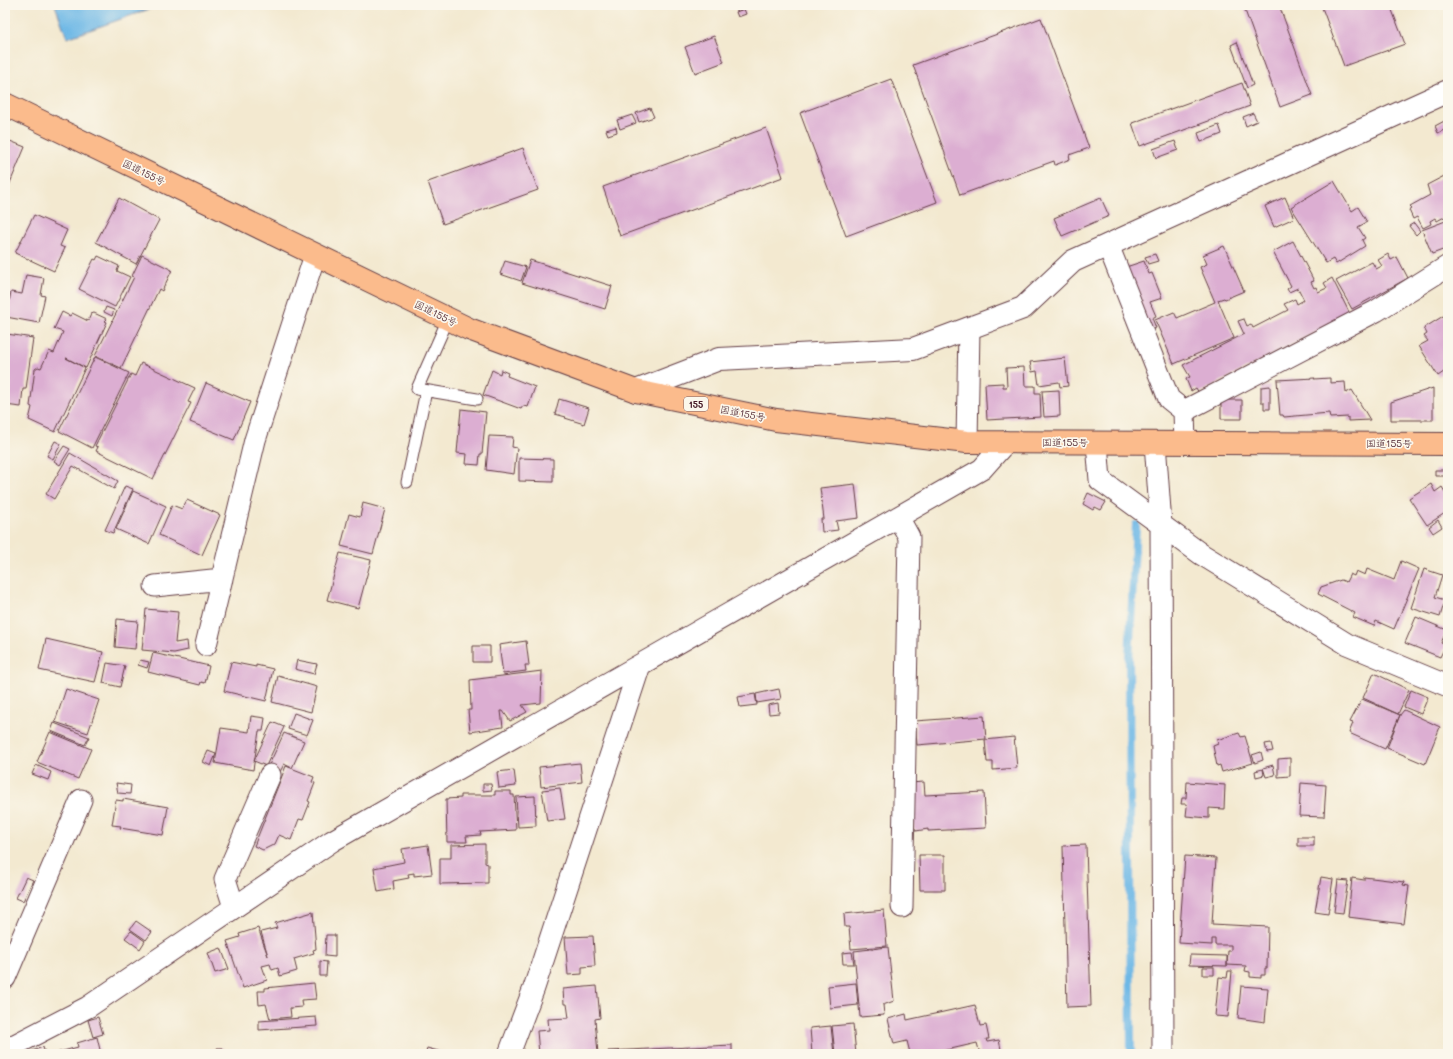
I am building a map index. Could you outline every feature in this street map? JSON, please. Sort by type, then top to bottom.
[{"type":"highway","name":"国道155号","points":[[5,104],[469,329],[636,392],[776,420],[967,442],[1155,444],[1448,444]]},
{"type":"street","points":[[636,392],[719,359],[913,349],[1023,308],[1072,261],[1448,91]]},
{"type":"street","points":[[1108,245],[1169,399],[1184,411],[1185,443]]},
{"type":"street","points":[[206,645],[256,440],[315,255]]},
{"type":"street","points":[[1184,411],[1376,311],[1448,266]]},
{"type":"street","points":[[967,442],[969,328]]},
{"type":"street","points":[[5,1050],[88,1007],[234,906],[332,841],[982,469],[1006,442]]},
{"type":"street","points":[[1097,443],[1100,480],[1201,554],[1347,644],[1448,686]]},
{"type":"street","points":[[1155,444],[1161,524],[1163,1054]]},
{"type":"street","points":[[898,517],[909,537],[902,908]]},
{"type":"street","points":[[155,586],[222,579]]},
{"type":"street","points":[[509,1054],[534,988],[640,665]]},
{"type":"street","points":[[234,906],[225,879],[270,775]]},
{"type":"street","points":[[5,978],[82,800]]},
{"type":"lane","points":[[448,319],[417,389],[477,399]]},
{"type":"lane","points":[[407,482],[426,391]]},
{"type":"water","points":[[55,5],[161,5],[67,38]]},
{"type":"building","points":[[1243,5],[1279,5],[1312,95],[1280,107]]},
{"type":"building","points":[[1321,5],[1390,5],[1405,44],[1344,66]]},
{"type":"building","points":[[744,9],[746,14],[738,17],[736,12]]},
{"type":"building","points":[[1041,18],[1089,148],[1069,155],[1070,159],[1055,165],[1054,161],[960,195],[913,65]]},
{"type":"building","points":[[714,36],[724,62],[695,73],[685,47]]},
{"type":"building","points":[[1237,42],[1253,85],[1247,88],[1231,45]]},
{"type":"building","points":[[891,79],[937,202],[846,236],[800,113]]},
{"type":"building","points":[[1242,83],[1250,106],[1140,146],[1132,123]]},
{"type":"building","points":[[650,108],[654,117],[639,122],[636,113]]},
{"type":"building","points":[[1253,113],[1257,121],[1246,126],[1243,117]]},
{"type":"building","points":[[632,115],[636,123],[620,129],[617,120]]},
{"type":"building","points":[[1448,119],[1448,128],[1438,133],[1435,126]]},
{"type":"building","points":[[1219,125],[1222,134],[1201,142],[1198,133]]},
{"type":"building","points":[[616,127],[617,132],[608,135],[606,130]]},
{"type":"building","points":[[766,128],[783,177],[620,236],[603,187]]},
{"type":"building","points":[[5,139],[25,147],[5,195]]},
{"type":"building","points":[[1175,141],[1178,150],[1156,158],[1153,149]]},
{"type":"building","points":[[523,148],[538,190],[443,224],[428,182]]},
{"type":"building","points":[[1448,174],[1448,215],[1437,221],[1435,218],[1430,221],[1431,224],[1423,228],[1417,217],[1413,219],[1409,210],[1412,208],[1410,206],[1430,195],[1427,185]]},
{"type":"building","points":[[1334,181],[1352,211],[1358,207],[1367,222],[1358,227],[1365,238],[1362,240],[1365,246],[1336,264],[1333,259],[1326,263],[1291,207]]},
{"type":"building","points":[[1285,197],[1294,218],[1274,227],[1265,206]]},
{"type":"building","points":[[119,198],[159,220],[136,264],[96,242]]},
{"type":"building","points":[[1101,198],[1109,216],[1062,236],[1054,218]]},
{"type":"building","points":[[34,215],[67,230],[60,246],[65,248],[54,271],[15,253]]},
{"type":"building","points":[[1448,220],[1448,248],[1432,254],[1422,230]]},
{"type":"building","points":[[1414,223],[1420,231],[1416,235],[1409,226]]},
{"type":"building","points":[[1293,241],[1314,281],[1311,282],[1314,288],[1316,287],[1318,292],[1327,288],[1324,283],[1332,278],[1350,314],[1199,393],[1196,388],[1191,391],[1186,379],[1190,377],[1183,365],[1244,334],[1238,321],[1244,319],[1247,326],[1251,324],[1253,328],[1288,310],[1284,304],[1295,299],[1297,304],[1304,300],[1298,288],[1289,292],[1287,289],[1291,286],[1273,252]]},
{"type":"building","points":[[1224,246],[1244,291],[1225,299],[1218,300],[1234,338],[1174,364],[1155,320],[1174,312],[1177,318],[1215,302],[1200,267],[1207,264],[1203,255]]},
{"type":"building","points":[[1155,254],[1158,261],[1148,264],[1145,257]]},
{"type":"building","points":[[1388,254],[1391,260],[1397,257],[1408,278],[1352,309],[1336,281],[1372,262],[1376,269],[1382,266],[1378,260]]},
{"type":"building","points":[[142,255],[172,270],[162,291],[159,289],[121,368],[95,356],[134,277],[132,276]]},
{"type":"building","points":[[98,256],[119,266],[117,271],[130,277],[115,307],[79,289],[94,259],[96,260]]},
{"type":"building","points":[[530,260],[612,286],[605,309],[522,283]]},
{"type":"building","points":[[505,261],[526,267],[521,281],[500,274]]},
{"type":"building","points":[[1144,261],[1149,274],[1152,273],[1162,298],[1150,302],[1156,316],[1152,318],[1156,328],[1146,332],[1123,268]]},
{"type":"building","points":[[26,275],[44,278],[41,295],[45,296],[39,323],[6,317],[11,292],[22,294]]},
{"type":"building","points":[[106,307],[114,310],[112,316],[104,312]]},
{"type":"building","points":[[62,312],[70,316],[72,313],[88,321],[91,314],[94,313],[107,319],[105,321],[107,322],[86,368],[66,358],[85,368],[55,432],[29,420],[32,407],[30,406],[35,369],[38,367],[41,368],[49,351],[54,353],[63,332],[54,329]]},
{"type":"building","points":[[1448,313],[1448,369],[1438,376],[1419,346],[1428,341],[1424,336],[1427,334],[1424,328]]},
{"type":"building","points":[[7,334],[33,338],[26,389],[23,389],[21,407],[5,405],[5,345]]},
{"type":"building","points":[[95,357],[129,373],[92,448],[59,431]]},
{"type":"building","points":[[1065,358],[1068,386],[1060,387],[1059,382],[1039,385],[1037,371],[1032,372],[1030,362]]},
{"type":"building","points":[[141,363],[195,388],[188,402],[191,403],[153,479],[96,451],[98,447],[95,446],[131,374],[135,376]]},
{"type":"building","points":[[1024,367],[1025,386],[1035,386],[1035,393],[1040,393],[1041,417],[987,420],[985,384],[1003,383],[1003,387],[1007,387],[1006,368]]},
{"type":"building","points":[[492,370],[500,374],[501,370],[508,373],[507,376],[535,387],[528,407],[523,406],[521,409],[483,395]]},
{"type":"building","points":[[1315,378],[1314,379],[1330,378],[1330,383],[1345,382],[1346,393],[1352,390],[1370,420],[1348,421],[1348,417],[1330,418],[1329,413],[1284,417],[1283,415],[1280,415],[1277,380]]},
{"type":"building","points":[[206,383],[250,402],[234,440],[190,422]]},
{"type":"building","points":[[1270,386],[1270,409],[1264,409],[1264,402],[1261,402],[1261,387]]},
{"type":"building","points":[[1433,388],[1433,420],[1391,420],[1391,402]]},
{"type":"building","points":[[1059,390],[1060,416],[1044,417],[1042,391]]},
{"type":"building","points":[[559,399],[589,408],[584,424],[555,414]]},
{"type":"building","points":[[1221,400],[1242,400],[1242,419],[1221,419]]},
{"type":"building","points":[[461,409],[486,412],[482,454],[480,454],[479,465],[466,464],[467,454],[457,453]]},
{"type":"building","points":[[489,436],[513,437],[512,447],[517,448],[514,474],[486,470]]},
{"type":"building","points":[[55,441],[61,444],[53,459],[47,456]]},
{"type":"building","points":[[64,446],[70,449],[60,465],[54,461]]},
{"type":"building","points":[[70,453],[118,481],[114,489],[73,466],[54,499],[46,494]]},
{"type":"building","points":[[519,458],[553,459],[553,482],[519,481]]},
{"type":"building","points":[[1435,470],[1447,470],[1447,476],[1435,476]]},
{"type":"building","points":[[855,484],[859,518],[836,521],[838,530],[822,532],[821,519],[824,519],[820,488]]},
{"type":"building","points":[[1431,484],[1435,492],[1442,487],[1445,492],[1448,490],[1448,511],[1427,525],[1409,498]]},
{"type":"building","points":[[125,486],[133,489],[113,533],[105,530]]},
{"type":"building","points":[[133,491],[166,506],[149,544],[116,529]]},
{"type":"building","points":[[1088,493],[1106,502],[1101,510],[1095,507],[1093,510],[1083,504]]},
{"type":"building","points":[[187,500],[220,515],[202,555],[159,535],[172,505],[182,509]]},
{"type":"building","points":[[363,503],[385,509],[373,554],[341,546],[349,514],[360,517]]},
{"type":"building","points":[[1438,520],[1442,527],[1433,533],[1429,527]]},
{"type":"building","points":[[340,553],[371,560],[358,608],[327,600]]},
{"type":"building","points":[[1401,561],[1419,569],[1394,629],[1376,621],[1374,626],[1353,617],[1355,613],[1318,594],[1321,587],[1341,580],[1346,582],[1350,574],[1354,576],[1356,571],[1365,575],[1367,569],[1394,580]]},
{"type":"building","points":[[1424,569],[1442,575],[1435,597],[1445,600],[1440,617],[1411,608]]},
{"type":"building","points":[[146,609],[178,612],[175,643],[187,641],[188,650],[174,653],[142,650]]},
{"type":"building","points":[[1416,617],[1447,630],[1441,643],[1446,645],[1440,657],[1405,643]]},
{"type":"building","points":[[117,619],[138,621],[135,649],[115,647]]},
{"type":"building","points":[[46,639],[103,652],[95,682],[39,670]]},
{"type":"building","points":[[526,641],[529,665],[525,665],[526,671],[503,674],[499,645]]},
{"type":"building","points":[[473,646],[490,646],[490,662],[473,662]]},
{"type":"building","points":[[153,653],[209,666],[205,683],[201,682],[200,685],[148,672]]},
{"type":"building","points":[[140,660],[149,662],[147,668],[138,665]]},
{"type":"building","points":[[297,660],[317,664],[314,674],[295,669]]},
{"type":"building","points":[[231,662],[273,669],[266,701],[224,691]]},
{"type":"building","points":[[107,663],[125,666],[120,687],[103,683]]},
{"type":"building","points":[[542,671],[541,703],[522,705],[527,712],[510,721],[503,711],[501,711],[503,727],[470,732],[468,710],[471,710],[470,680]]},
{"type":"building","points":[[1374,673],[1409,690],[1398,714],[1363,698]]},
{"type":"building","points":[[278,676],[317,687],[311,712],[272,702]]},
{"type":"building","points":[[66,689],[99,700],[88,733],[55,722]]},
{"type":"building","points":[[779,689],[781,699],[757,703],[756,694]]},
{"type":"building","points":[[1411,690],[1428,697],[1421,714],[1404,707]]},
{"type":"building","points":[[755,694],[757,705],[740,707],[738,697]]},
{"type":"building","points":[[1362,699],[1400,715],[1385,749],[1349,733],[1353,723],[1350,722]]},
{"type":"building","points":[[778,703],[779,713],[769,714],[768,705]]},
{"type":"building","points":[[1404,710],[1440,727],[1425,764],[1387,748],[1400,715]]},
{"type":"building","points":[[294,713],[313,720],[307,735],[288,729]]},
{"type":"building","points":[[251,716],[265,718],[263,731],[259,731],[253,770],[215,763],[221,728],[249,732]]},
{"type":"building","points":[[984,716],[986,739],[917,745],[915,721]]},
{"type":"building","points":[[272,722],[284,727],[266,766],[254,761]]},
{"type":"building","points":[[54,723],[89,737],[85,745],[51,731]]},
{"type":"building","points":[[50,732],[91,749],[78,779],[37,762]]},
{"type":"building","points":[[284,733],[304,741],[292,768],[284,764],[280,772],[268,767]]},
{"type":"building","points":[[1239,733],[1241,737],[1245,736],[1253,763],[1222,772],[1220,765],[1217,766],[1213,746],[1218,744],[1217,740]]},
{"type":"building","points":[[1014,737],[1017,768],[993,770],[993,762],[987,762],[985,740]]},
{"type":"building","points":[[1271,743],[1273,751],[1267,752],[1265,744]]},
{"type":"building","points":[[208,751],[216,754],[211,766],[203,762]]},
{"type":"building","points":[[1261,752],[1263,760],[1255,763],[1252,755]]},
{"type":"building","points":[[1290,758],[1290,776],[1278,777],[1278,759]]},
{"type":"building","points":[[580,763],[582,782],[541,787],[539,767]]},
{"type":"building","points":[[36,765],[51,772],[48,780],[32,774]]},
{"type":"building","points":[[1273,765],[1275,775],[1266,777],[1263,768]]},
{"type":"building","points":[[286,766],[314,777],[312,782],[315,783],[308,801],[310,802],[303,820],[299,819],[291,840],[279,835],[275,844],[263,850],[254,846]]},
{"type":"building","points":[[1263,769],[1264,775],[1256,777],[1255,771]]},
{"type":"building","points":[[514,770],[516,786],[499,788],[497,772]]},
{"type":"building","points":[[924,782],[925,795],[984,792],[986,828],[928,831],[928,829],[916,831],[916,829],[914,829],[910,783]]},
{"type":"building","points":[[1187,782],[1225,785],[1224,809],[1209,808],[1209,818],[1186,816],[1186,804],[1181,804],[1182,798],[1186,798]]},
{"type":"building","points":[[116,783],[131,785],[130,794],[118,793]]},
{"type":"building","points":[[1301,783],[1326,785],[1324,817],[1299,816]]},
{"type":"building","points":[[483,784],[491,784],[492,790],[483,791]]},
{"type":"building","points":[[560,788],[565,819],[547,821],[542,790]]},
{"type":"building","points":[[495,791],[511,791],[511,795],[514,795],[516,830],[480,832],[481,835],[466,836],[467,842],[447,842],[446,799],[461,798],[461,795],[495,795]]},
{"type":"building","points":[[535,796],[536,826],[518,827],[516,797]]},
{"type":"building","points":[[123,799],[168,807],[163,835],[120,828],[121,826],[112,825],[116,800],[123,801]]},
{"type":"building","points":[[1298,837],[1314,837],[1314,846],[1298,846]]},
{"type":"building","points":[[485,844],[485,863],[488,864],[488,883],[440,884],[440,858],[451,858],[451,845]]},
{"type":"building","points":[[428,845],[432,874],[414,876],[414,873],[408,874],[409,878],[393,881],[394,889],[378,892],[374,868],[404,862],[402,849]]},
{"type":"building","points":[[1086,845],[1091,1006],[1067,1007],[1063,846]]},
{"type":"building","points":[[919,855],[945,855],[945,890],[920,890]]},
{"type":"building","points":[[1185,856],[1216,858],[1212,924],[1268,927],[1267,968],[1265,968],[1265,975],[1261,975],[1261,978],[1250,977],[1250,972],[1245,971],[1246,966],[1227,965],[1228,951],[1231,951],[1231,945],[1215,945],[1215,939],[1212,939],[1212,945],[1179,943]]},
{"type":"building","points":[[26,877],[33,880],[23,901],[16,898]]},
{"type":"building","points":[[1321,877],[1333,879],[1328,914],[1315,912]]},
{"type":"building","points":[[1364,877],[1404,882],[1403,885],[1409,886],[1404,924],[1348,917],[1352,878],[1364,880]]},
{"type":"building","points":[[1338,880],[1348,881],[1343,913],[1334,912]]},
{"type":"building","points":[[884,910],[887,946],[851,949],[849,927],[845,927],[844,914]]},
{"type":"building","points":[[313,912],[316,949],[313,950],[314,953],[294,959],[297,971],[280,976],[278,968],[272,970],[270,964],[262,966],[267,980],[243,988],[227,941],[240,937],[239,934],[258,928],[268,956],[261,932],[277,928],[275,923]]},
{"type":"building","points":[[136,921],[152,932],[146,940],[130,929]]},
{"type":"building","points":[[131,931],[145,941],[140,949],[125,938]]},
{"type":"building","points":[[326,935],[335,935],[335,957],[325,956]]},
{"type":"building","points":[[593,936],[595,966],[582,967],[582,974],[568,975],[565,937]]},
{"type":"building","points":[[888,947],[894,1001],[883,1005],[884,1015],[860,1017],[854,951]]},
{"type":"building","points":[[221,948],[229,969],[215,973],[208,953]]},
{"type":"building","points":[[852,952],[854,964],[843,964],[842,953]]},
{"type":"building","points":[[1190,955],[1227,956],[1227,966],[1189,965]]},
{"type":"building","points":[[320,961],[327,962],[326,976],[320,976]]},
{"type":"building","points":[[1203,967],[1214,967],[1214,975],[1203,975]]},
{"type":"building","points":[[1228,971],[1232,971],[1228,1017],[1215,1016],[1219,977],[1227,978]]},
{"type":"building","points":[[314,983],[316,999],[301,1000],[302,1007],[290,1008],[291,1017],[270,1019],[266,1004],[259,1005],[258,991],[265,991],[265,988]]},
{"type":"building","points":[[856,983],[858,1005],[830,1008],[828,986]]},
{"type":"building","points":[[597,986],[600,1018],[595,1019],[598,1054],[539,1054],[537,1031],[549,1030],[548,1019],[569,1018],[567,1004],[564,1004],[563,989]]},
{"type":"building","points":[[1241,986],[1268,988],[1265,1022],[1238,1018]]},
{"type":"building","points":[[975,1005],[980,1026],[986,1025],[989,1039],[986,1039],[987,1042],[999,1040],[1002,1054],[980,1054],[977,1043],[929,1054],[910,1053],[907,1041],[894,1044],[888,1019],[906,1014],[907,1020]]},
{"type":"building","points":[[98,1017],[103,1034],[93,1037],[88,1020]]},
{"type":"building","points":[[316,1017],[317,1026],[259,1030],[259,1021]]},
{"type":"building","points":[[853,1024],[856,1054],[835,1054],[832,1026]]},
{"type":"building","points":[[831,1026],[834,1054],[812,1054],[810,1028]]},
{"type":"building","points":[[97,1037],[101,1054],[52,1054],[78,1047],[77,1043]]},
{"type":"building","points":[[732,1045],[732,1054],[608,1054],[608,1051]]},
{"type":"building","points":[[43,1047],[45,1054],[33,1054],[32,1051]]},
{"type":"building","points":[[217,1048],[223,1048],[223,1054],[217,1054]]},
{"type":"building","points":[[427,1048],[442,1052],[442,1054],[425,1054]]},
{"type":"waterway","points":[[1131,1054],[1129,659],[1136,525]]}]
